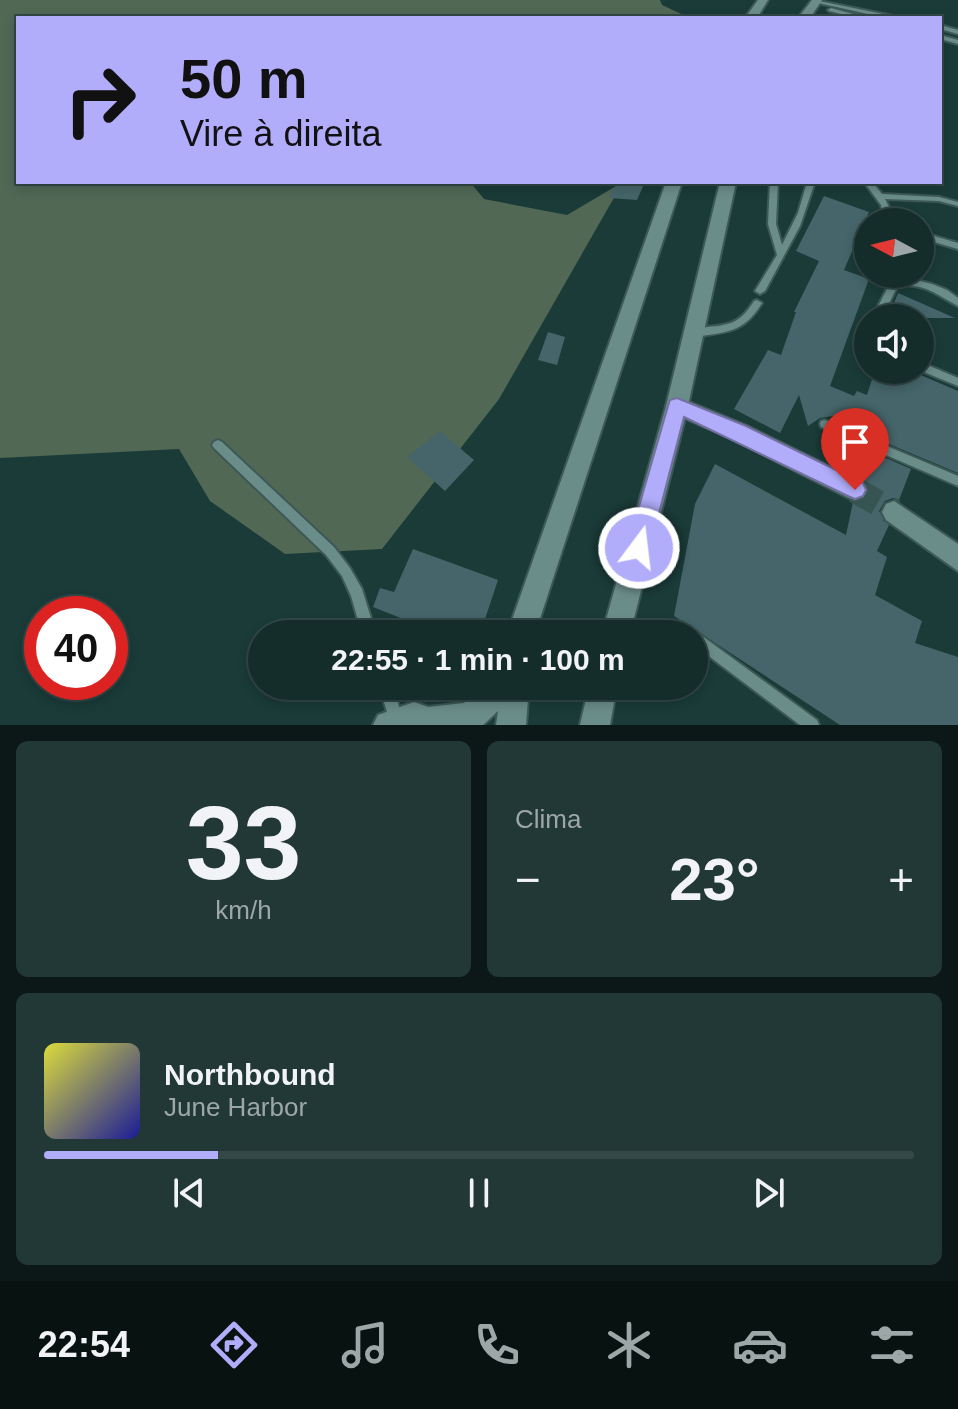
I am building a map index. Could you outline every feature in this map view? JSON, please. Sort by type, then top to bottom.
[{"type":"street","points":[[526,620],[673,184]]},
{"type":"street","points":[[620,620],[677,406],[728,184]]},
{"type":"street","points":[[677,406],[739,432],[855,490]]},
{"type":"street","points":[[894,512],[958,559]]},
{"type":"street","points":[[392,722],[414,717],[435,722],[464,720],[477,714],[487,700]]},
{"type":"street","points":[[511,725],[514,700]]},
{"type":"street","points":[[595,725],[600,700]]},
{"type":"lane","points":[[815,3],[856,16]]},
{"type":"lane","points":[[815,3],[883,16]]},
{"type":"lane","points":[[774,184],[772,224],[781,255]]},
{"type":"lane","points":[[760,291],[804,213],[811,184]]},
{"type":"lane","points":[[870,184],[886,208]]},
{"type":"lane","points":[[879,196],[939,199],[958,204]]},
{"type":"lane","points":[[934,239],[958,246]]},
{"type":"lane","points":[[934,288],[958,303]]},
{"type":"lane","points":[[693,333],[736,326],[749,320],[757,303]]},
{"type":"lane","points":[[934,372],[958,382]]},
{"type":"lane","points":[[825,424],[958,481]]},
{"type":"lane","points":[[218,445],[330,551],[352,583],[364,620]]},
{"type":"lane","points":[[708,647],[812,725]]},
{"type":"lane","points":[[388,700],[392,722]]},
{"type":"green space","points":[[0,0],[660,0],[662,5],[686,16],[16,16],[16,184],[472,184],[484,199],[567,215],[622,184],[499,399],[382,549],[285,554],[210,501],[179,449],[0,458]]},
{"type":"building","points":[[617,184],[644,184],[637,200],[609,198]]},
{"type":"building","points":[[824,196],[858,208],[854,208],[854,247],[844,270],[854,274],[854,288],[866,288],[860,304],[854,304],[854,320],[830,386],[854,396],[857,391],[867,395],[871,384],[934,384],[934,381],[958,391],[958,473],[853,429],[854,426],[833,416],[820,418],[808,426],[799,395],[780,433],[734,409],[768,350],[781,355],[794,312],[819,261],[796,251]]},
{"type":"building","points":[[898,293],[923,304],[894,304]]},
{"type":"building","points":[[934,309],[955,318],[934,318]]},
{"type":"building","points":[[548,332],[565,337],[557,365],[538,360]]},
{"type":"building","points":[[440,431],[474,460],[445,491],[407,457]]},
{"type":"building","points":[[849,442],[911,469],[899,500],[893,498],[885,501],[879,511],[889,525],[877,551],[887,557],[875,595],[922,621],[915,643],[958,657],[958,725],[840,725],[708,638],[708,620],[680,620],[674,616],[695,504],[715,464],[846,535],[853,502],[864,500],[870,491],[866,482],[859,478],[861,469],[843,461]]},
{"type":"building","points":[[413,549],[498,580],[485,620],[406,620],[373,607],[380,588],[394,592]]},
{"type":"tunnel","points":[[855,490],[894,512]]},
{"type":"route","points":[[639,548],[677,406],[739,432],[855,490]]}]
